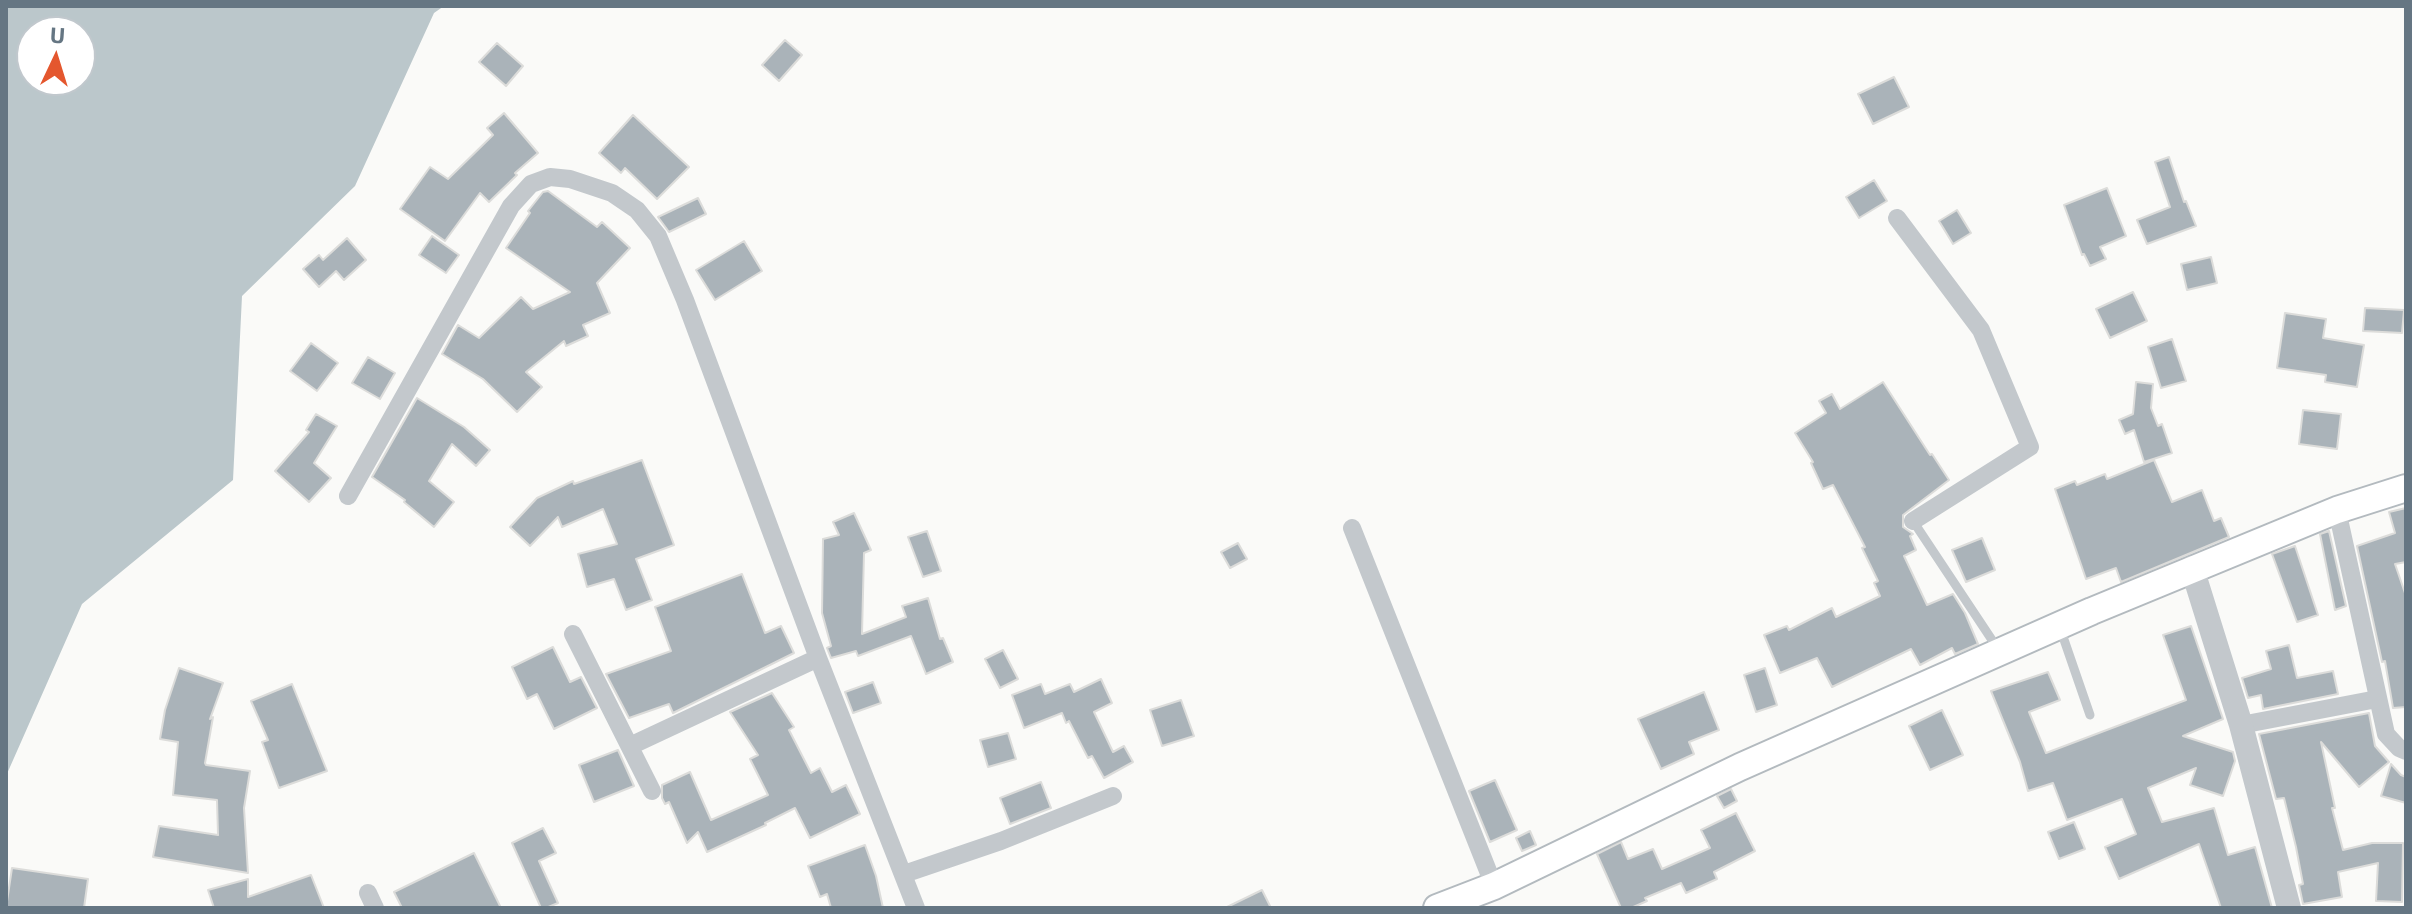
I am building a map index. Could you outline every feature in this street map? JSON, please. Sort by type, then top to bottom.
[{"type":"main road","points":[[1437,908],[1494,886],[1753,761],[2192,568],[2337,510],[2406,488]]},
{"type":"street","points":[[348,496],[511,206],[531,184],[550,177],[583,182],[612,193],[637,210],[658,236],[685,300],[818,658],[916,908]]},
{"type":"street","points":[[1897,218],[1981,330],[2030,447],[1913,521]]},
{"type":"street","points":[[2337,510],[2386,734],[2406,751]]},
{"type":"street","points":[[1352,528],[1494,886]]},
{"type":"street","points":[[2192,568],[2241,725],[2289,908]]},
{"type":"street","points":[[573,634],[652,791]]},
{"type":"street","points":[[630,746],[818,658]]},
{"type":"street","points":[[2241,725],[2377,699]]},
{"type":"street","points":[[904,874],[1001,841],[1113,796]]},
{"type":"lane","points":[[1913,521],[2000,652]]},
{"type":"lane","points":[[2059,626],[2090,715]]},
{"type":"shaded area","points":[[6,6],[444,6],[434,13],[355,186],[242,296],[233,480],[82,604],[6,776]]},
{"type":"building","points":[[785,40],[802,55],[779,81],[762,65]]},
{"type":"building","points":[[497,43],[523,66],[506,86],[479,62]]},
{"type":"building","points":[[1894,77],[1909,107],[1873,124],[1858,94]]},
{"type":"building","points":[[504,113],[538,153],[489,202],[480,193],[445,241],[400,209],[430,167],[448,179],[493,135],[487,128]]},
{"type":"building","points":[[633,115],[689,167],[657,199],[625,168],[621,173],[599,153]]},
{"type":"building","points":[[2169,157],[2184,202],[2196,226],[2147,244],[2137,220],[2170,207],[2155,162]]},
{"type":"building","points":[[1874,180],[1887,201],[1859,218],[1846,197]]},
{"type":"building","points":[[2107,188],[2126,236],[2100,247],[2106,259],[2090,266],[2082,255],[2064,205]]},
{"type":"building","points":[[548,191],[597,227],[602,222],[630,248],[597,283],[610,313],[583,325],[588,336],[566,346],[564,341],[526,372],[542,387],[517,412],[483,379],[442,354],[458,325],[479,338],[521,297],[533,309],[570,292],[506,248],[530,213],[528,211],[543,192]]},
{"type":"building","points":[[698,198],[706,214],[669,232],[658,217]]},
{"type":"building","points":[[1957,210],[1971,233],[1953,244],[1939,221]]},
{"type":"building","points":[[432,236],[459,255],[446,273],[419,255]]},
{"type":"building","points":[[347,238],[366,260],[344,280],[336,271],[319,287],[303,269],[319,255],[323,260]]},
{"type":"building","points":[[744,241],[762,271],[715,300],[696,270]]},
{"type":"building","points":[[2211,257],[2217,283],[2187,290],[2181,264]]},
{"type":"building","points":[[2133,292],[2147,321],[2110,338],[2096,309]]},
{"type":"building","points":[[2365,308],[2404,310],[2402,333],[2363,331]]},
{"type":"building","points":[[2285,313],[2326,319],[2323,338],[2364,345],[2357,387],[2325,382],[2326,375],[2277,368]]},
{"type":"building","points":[[2172,339],[2186,381],[2161,388],[2148,347]]},
{"type":"building","points":[[311,343],[338,363],[317,391],[290,371]]},
{"type":"building","points":[[368,357],[395,373],[380,399],[352,383]]},
{"type":"building","points":[[1883,382],[1949,480],[1903,515],[1903,527],[1913,534],[1910,536],[1916,550],[1904,556],[1927,605],[1953,594],[1978,644],[1955,654],[1952,648],[1920,665],[1911,649],[1832,687],[1817,658],[1780,673],[1764,635],[1787,626],[1789,630],[1832,608],[1836,617],[1880,596],[1874,583],[1878,581],[1862,548],[1865,547],[1833,485],[1823,489],[1813,462],[1795,433],[1826,413],[1819,401],[1832,394],[1840,409]]},
{"type":"building","points":[[2136,382],[2153,384],[2151,408],[2158,426],[2162,424],[2172,453],[2144,462],[2134,430],[2125,434],[2119,420],[2133,414]]},
{"type":"building","points":[[417,398],[464,427],[490,450],[476,466],[452,444],[429,481],[454,502],[434,527],[405,500],[372,477]]},
{"type":"building","points":[[2303,410],[2341,414],[2337,449],[2299,444]]},
{"type":"building","points":[[316,414],[337,426],[314,463],[331,478],[309,502],[275,471],[309,432],[306,430]]},
{"type":"building","points":[[642,460],[674,545],[636,559],[652,600],[626,610],[614,579],[587,587],[578,554],[617,544],[603,509],[562,527],[558,517],[530,546],[510,527],[537,498],[573,481],[574,484]]},
{"type":"building","points":[[2154,460],[2172,502],[2202,490],[2214,521],[2221,518],[2229,537],[2121,582],[2116,568],[2086,579],[2055,489],[2075,481],[2077,485],[2105,474],[2107,479]]},
{"type":"building","points":[[2406,508],[2406,562],[2395,564],[2406,596],[2406,707],[2393,708],[2357,546],[2395,533],[2389,512]]},
{"type":"building","points":[[854,513],[871,550],[864,553],[862,634],[906,617],[902,606],[928,598],[940,639],[943,638],[953,662],[926,674],[911,636],[858,656],[856,651],[831,658],[822,613],[823,539],[839,535],[833,522]]},
{"type":"building","points":[[927,531],[941,571],[923,577],[908,537]]},
{"type":"building","points":[[2329,531],[2346,606],[2335,610],[2320,534]]},
{"type":"building","points":[[1982,538],[1995,570],[1966,582],[1952,550]]},
{"type":"building","points":[[1238,543],[1247,559],[1230,568],[1221,552]]},
{"type":"building","points":[[2295,546],[2318,615],[2297,622],[2272,554]]},
{"type":"building","points":[[742,574],[765,633],[781,626],[794,653],[673,713],[669,704],[629,718],[606,674],[671,651],[655,607]]},
{"type":"building","points":[[2191,626],[2223,719],[2183,736],[2233,752],[2235,761],[2223,796],[2190,785],[2196,768],[2148,788],[2162,822],[2214,808],[2228,855],[2255,847],[2272,908],[2221,908],[2199,844],[2119,879],[2105,847],[2136,834],[2122,799],[2067,820],[2053,783],[2028,791],[2020,762],[1991,691],[2048,672],[2060,700],[2029,712],[2046,753],[2186,700],[2163,635]]},
{"type":"building","points":[[2289,645],[2297,678],[2333,671],[2338,694],[2263,709],[2261,695],[2248,698],[2242,678],[2271,669],[2266,651]]},
{"type":"building","points":[[553,647],[570,682],[581,677],[597,708],[554,729],[537,694],[527,699],[512,667]]},
{"type":"building","points":[[1003,650],[1018,679],[1000,688],[985,659]]},
{"type":"building","points":[[179,668],[223,683],[210,719],[213,717],[205,763],[250,771],[244,808],[248,873],[153,857],[159,826],[218,835],[217,800],[173,795],[178,742],[160,739],[165,710]]},
{"type":"building","points":[[1765,668],[1777,705],[1756,712],[1744,675]]},
{"type":"building","points":[[1101,679],[1112,703],[1094,712],[1113,752],[1124,746],[1133,762],[1104,778],[1092,756],[1088,758],[1062,713],[1024,728],[1012,695],[1041,684],[1045,694],[1070,684],[1074,692]]},
{"type":"building","points":[[873,682],[881,703],[853,713],[845,692]]},
{"type":"building","points":[[292,684],[327,771],[279,788],[262,742],[268,740],[251,701]]},
{"type":"building","points":[[1704,692],[1719,730],[1689,742],[1694,754],[1661,769],[1638,719]]},
{"type":"building","points":[[772,693],[794,727],[789,730],[811,773],[820,768],[832,792],[846,785],[860,814],[810,838],[795,808],[707,852],[698,832],[687,843],[669,802],[665,804],[662,798],[662,785],[690,772],[711,820],[768,795],[750,759],[758,755],[730,712]]},
{"type":"building","points":[[1181,700],[1194,736],[1162,746],[1150,710]]},
{"type":"building","points":[[1942,710],[1963,755],[1930,770],[1909,726]]},
{"type":"building","points":[[2369,713],[2375,746],[2389,762],[2359,787],[2321,742],[2335,808],[2332,808],[2343,850],[2372,843],[2403,843],[2402,902],[2376,901],[2378,863],[2338,872],[2342,897],[2303,904],[2299,885],[2303,884],[2284,798],[2276,799],[2259,734]]},
{"type":"building","points":[[1008,733],[1016,759],[988,767],[980,740]]},
{"type":"building","points":[[618,750],[634,786],[594,802],[579,765]]},
{"type":"building","points":[[2391,764],[2406,777],[2406,803],[2381,796]]},
{"type":"building","points":[[1495,780],[1517,830],[1490,842],[1469,791]]},
{"type":"building","points":[[1041,782],[1051,808],[1010,824],[1000,798]]},
{"type":"building","points":[[1731,789],[1737,801],[1724,808],[1717,796]]},
{"type":"building","points":[[1736,813],[1755,851],[1714,872],[1717,879],[1686,893],[1681,883],[1645,898],[1647,901],[1631,908],[1621,908],[1597,854],[1621,842],[1628,859],[1653,849],[1662,869],[1710,848],[1701,830]]},
{"type":"building","points":[[2074,822],[2085,849],[2059,859],[2048,832]]},
{"type":"building","points":[[543,828],[556,853],[539,861],[558,903],[546,908],[541,908],[512,843]]},
{"type":"building","points":[[1530,831],[1536,845],[1522,851],[1516,838]]},
{"type":"building","points":[[865,845],[883,908],[831,908],[827,894],[820,897],[808,866]]},
{"type":"building","points":[[474,853],[501,908],[402,908],[394,892]]},
{"type":"building","points":[[12,868],[88,879],[84,908],[6,908]]},
{"type":"building","points":[[311,875],[324,908],[214,908],[208,890],[248,879],[248,897]]},
{"type":"building","points":[[1262,890],[1271,908],[1225,908]]}]
